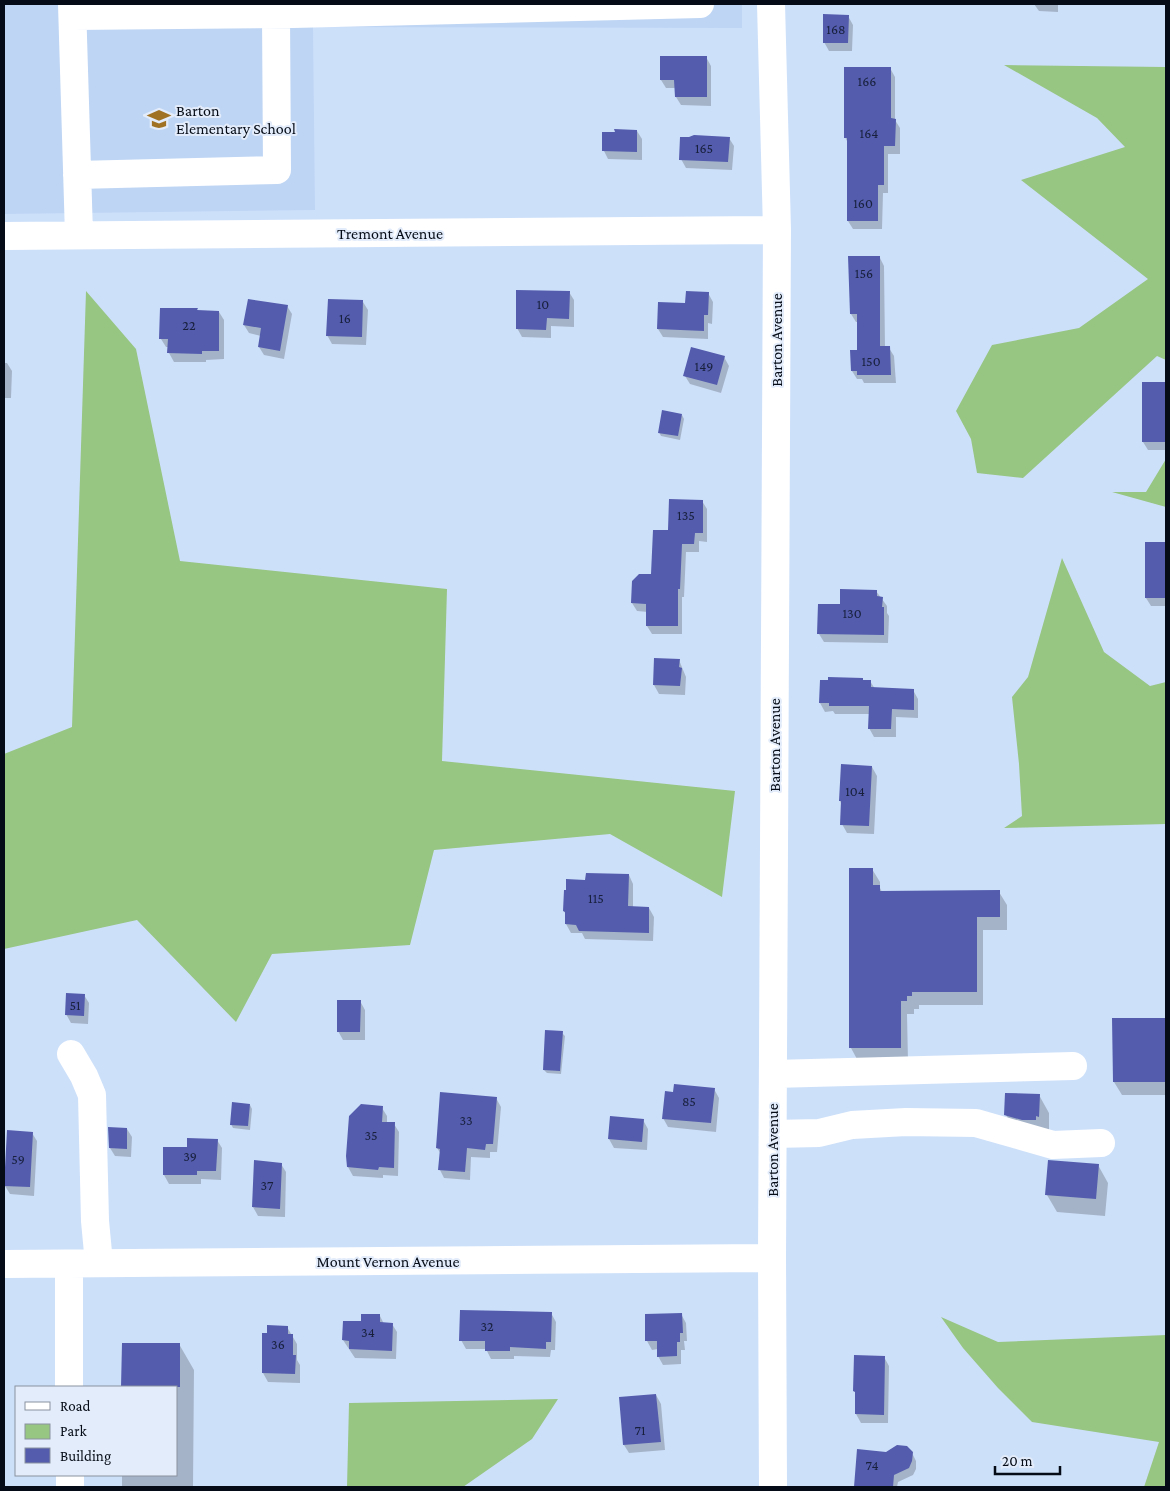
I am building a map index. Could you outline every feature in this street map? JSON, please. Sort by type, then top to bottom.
[{"type":"street","points":[[79,235],[72,10],[276,14],[700,4]]},
{"type":"street","name":"Barton Avenue","points":[[772,4],[776,230],[772,1258],[773,1487]]},
{"type":"street","points":[[77,175],[277,170],[276,14]]},
{"type":"street","name":"Tremont Avenue","points":[[4,236],[776,230]]},
{"type":"street","points":[[71,1054],[84,1076],[92,1095],[95,1221],[99,1263]]},
{"type":"street","points":[[773,1074],[1073,1066]]},
{"type":"street","points":[[773,1134],[819,1133],[852,1125],[906,1122],[976,1123],[1054,1145],[1102,1143]]},
{"type":"street","name":"Mount Vernon Avenue","points":[[4,1264],[772,1258]]},
{"type":"street","points":[[70,1264],[70,1386]]},
{"type":"shaded area","name":"Barton Elementary School","points":[[4,4],[742,4],[742,28],[313,27],[315,210],[4,214]]},
{"type":"green space","points":[[1004,65],[1166,67],[1166,360],[1157,356],[1023,478],[977,473],[971,439],[956,411],[992,345],[1079,328],[1148,279],[1021,180],[1125,147],[1097,118]]},
{"type":"green space","points":[[86,291],[136,349],[180,561],[447,589],[442,761],[735,791],[722,897],[610,834],[434,850],[410,945],[272,954],[236,1022],[137,920],[4,949],[4,754],[72,727]]},
{"type":"green space","points":[[1166,459],[1166,507],[1112,492],[1146,492]]},
{"type":"green space","points":[[1062,558],[1104,652],[1150,686],[1166,682],[1166,824],[1004,828],[1022,816],[1012,697],[1028,677]]},
{"type":"green space","points":[[941,1317],[998,1342],[1166,1335],[1166,1487],[1144,1487],[1159,1442],[1032,1422],[998,1388],[963,1348]]},
{"type":"green space","points":[[558,1399],[532,1439],[463,1487],[347,1487],[349,1403]]},
{"type":"building","points":[[823,14],[849,15],[848,43],[823,43]]},
{"type":"building","points":[[660,56],[707,56],[707,97],[675,97],[674,80],[660,80]]},
{"type":"building","points":[[844,67],[891,67],[891,118],[896,119],[895,146],[884,146],[884,185],[878,185],[878,221],[847,221],[847,138],[844,138]]},
{"type":"building","points":[[614,129],[637,130],[637,152],[602,151],[602,132],[615,132]]},
{"type":"building","points":[[694,135],[730,137],[728,162],[679,160],[680,137]]},
{"type":"building","points":[[848,256],[880,256],[880,346],[890,346],[891,375],[857,375],[857,371],[851,371],[850,350],[857,350],[857,314],[850,314]]},
{"type":"building","points":[[516,290],[570,291],[569,319],[547,318],[546,330],[516,329]]},
{"type":"building","points":[[686,291],[709,292],[708,315],[704,315],[704,331],[657,329],[658,302],[685,303]]},
{"type":"building","points":[[248,299],[288,305],[280,351],[258,347],[261,328],[243,325]]},
{"type":"building","points":[[328,299],[363,300],[362,337],[326,336]]},
{"type":"building","points":[[160,308],[198,308],[197,310],[219,311],[219,351],[202,351],[202,354],[167,353],[168,339],[159,339]]},
{"type":"building","points":[[691,347],[725,356],[717,385],[683,376]]},
{"type":"building","points":[[1142,382],[1166,382],[1166,442],[1142,442]]},
{"type":"building","points":[[662,410],[682,414],[678,436],[658,433]]},
{"type":"building","points":[[669,499],[703,500],[703,533],[695,533],[694,544],[682,544],[680,589],[678,589],[678,626],[646,626],[646,604],[631,603],[632,581],[639,574],[651,574],[653,530],[668,530]]},
{"type":"building","points":[[1145,542],[1166,542],[1166,598],[1145,598]]},
{"type":"building","points":[[840,589],[877,590],[877,596],[883,597],[884,635],[817,634],[818,604],[840,604]]},
{"type":"building","points":[[654,658],[680,659],[679,667],[682,668],[680,686],[653,685]]},
{"type":"building","points":[[828,677],[863,678],[863,680],[871,680],[871,687],[914,689],[914,710],[892,709],[891,729],[868,729],[869,706],[829,706],[829,703],[819,703],[820,680],[828,680]]},
{"type":"building","points":[[841,764],[872,766],[869,826],[840,825]]},
{"type":"building","points":[[849,868],[873,868],[873,885],[880,885],[880,891],[1000,890],[1000,917],[977,917],[977,992],[912,992],[912,996],[907,996],[907,1001],[901,1001],[901,1048],[849,1048]]},
{"type":"building","points":[[586,873],[629,874],[628,906],[649,907],[649,933],[579,931],[576,925],[565,924],[565,912],[563,911],[566,879],[585,880]]},
{"type":"building","points":[[66,993],[85,994],[84,1016],[65,1015]]},
{"type":"building","points":[[337,1000],[361,1000],[360,1032],[337,1032]]},
{"type":"building","points":[[1112,1018],[1166,1018],[1166,1082],[1113,1082]]},
{"type":"building","points":[[545,1030],[563,1031],[560,1071],[543,1070]]},
{"type":"building","points":[[674,1084],[715,1088],[711,1123],[662,1119],[665,1091],[673,1092]]},
{"type":"building","points":[[440,1092],[497,1097],[493,1144],[486,1144],[485,1150],[467,1148],[465,1172],[438,1170],[440,1149],[436,1148]]},
{"type":"building","points":[[1005,1093],[1040,1094],[1039,1117],[1036,1116],[1036,1120],[1022,1120],[1004,1115]]},
{"type":"building","points":[[232,1102],[250,1104],[248,1126],[230,1125]]},
{"type":"building","points":[[361,1104],[383,1106],[382,1122],[395,1122],[394,1168],[379,1167],[378,1170],[347,1167],[349,1116]]},
{"type":"building","points":[[610,1116],[644,1119],[642,1142],[608,1139]]},
{"type":"building","points":[[108,1127],[127,1128],[127,1149],[109,1148]]},
{"type":"building","points":[[7,1130],[33,1132],[30,1187],[4,1186]]},
{"type":"building","points":[[187,1138],[218,1139],[216,1171],[197,1171],[197,1175],[163,1175],[163,1147],[187,1147]]},
{"type":"building","points":[[254,1160],[282,1163],[280,1209],[252,1207]]},
{"type":"building","points":[[1048,1160],[1099,1164],[1096,1199],[1045,1195]]},
{"type":"building","points":[[460,1310],[552,1312],[551,1342],[546,1342],[546,1349],[510,1347],[510,1351],[485,1351],[485,1341],[459,1341]]},
{"type":"building","points":[[682,1313],[683,1333],[680,1333],[680,1342],[677,1342],[677,1356],[657,1357],[657,1341],[645,1341],[645,1314]]},
{"type":"building","points":[[361,1314],[380,1314],[380,1322],[393,1323],[392,1351],[349,1349],[349,1341],[342,1340],[343,1321],[361,1321]]},
{"type":"building","points":[[267,1325],[288,1326],[288,1334],[293,1334],[293,1355],[296,1355],[295,1374],[262,1373],[262,1333],[267,1333]]},
{"type":"building","points":[[122,1343],[180,1343],[180,1387],[121,1386]]},
{"type":"building","points":[[854,1355],[885,1356],[884,1415],[855,1414],[855,1392],[853,1391]]},
{"type":"building","points":[[656,1394],[661,1442],[623,1445],[619,1397]]},
{"type":"building","points":[[897,1445],[907,1446],[913,1452],[909,1468],[894,1475],[893,1487],[854,1487],[857,1449],[886,1452]]},
{"type":"place","name":"Barton Elementary School","points":[[159,119]]}]
